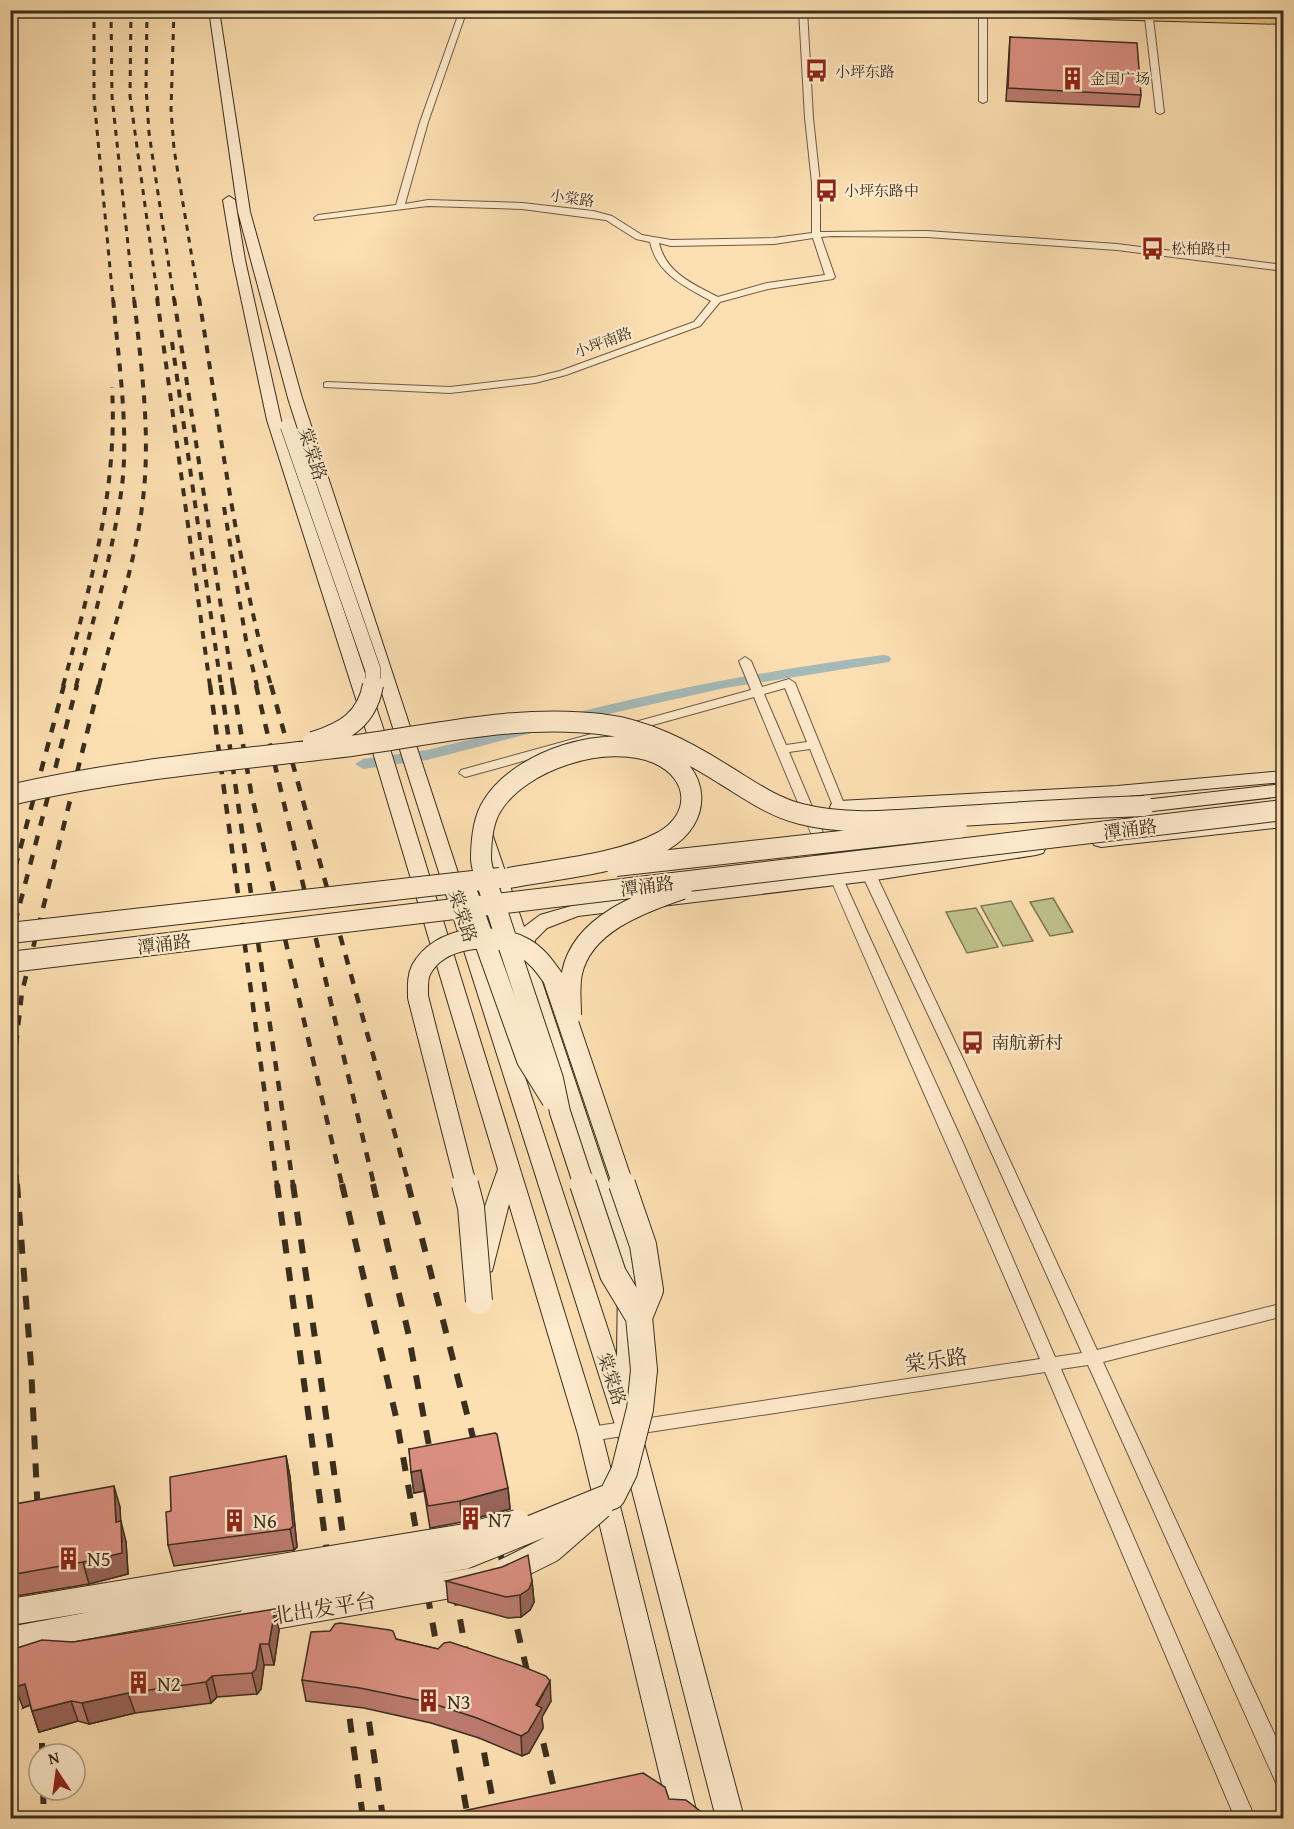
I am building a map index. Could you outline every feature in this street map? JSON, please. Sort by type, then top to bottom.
[{"type":"main road","points":[[876,10],[1149,18],[1278,15]]},
{"type":"main road","points":[[1113,10],[1278,15]]},
{"type":"street","name":"棠棠路","points":[[200,10],[239,260],[274,420],[381,749],[590,1434],[684,1818]]},
{"type":"street","name":"棠棠路","points":[[214,10],[244,212],[295,398],[628,1428],[730,1818]]},
{"type":"street","points":[[400,206],[424,122],[464,10]]},
{"type":"street","points":[[654,241],[656,255],[662,266],[672,275],[717,300],[767,286],[830,276],[816,234],[816,183],[809,118],[803,10]]},
{"type":"street","points":[[983,13],[983,101]]},
{"type":"street","points":[[1149,18],[1160,112]]},
{"type":"street","name":"小棠路","points":[[318,218],[428,203],[491,205],[572,211],[609,218],[639,237],[654,241],[725,243],[774,241],[816,234],[906,233],[1087,244],[1284,268]]},
{"type":"street","name":"小坪南路","points":[[327,385],[450,390],[535,380],[563,373],[697,324],[717,300]]},
{"type":"street","points":[[240,759],[335,735],[358,720],[372,697],[373,670],[288,426],[263,375]]},
{"type":"street","points":[[745,662],[836,879],[956,1145],[1245,1818]]},
{"type":"street","points":[[465,773],[789,683],[869,875],[1284,1778]]},
{"type":"street","points":[[10,795],[87,780],[518,723],[597,723],[659,739],[683,749],[776,805],[799,814],[832,820],[896,819],[1144,806]]},
{"type":"street","points":[[781,749],[813,745]]},
{"type":"street","points":[[509,878],[633,852],[658,842],[675,832],[690,815],[693,798],[690,783],[679,768],[660,756],[636,749],[610,746],[562,755],[534,765],[504,789],[492,806],[484,836],[481,861],[614,1274],[639,1317]]},
{"type":"street","points":[[839,807],[1060,796],[1284,776]]},
{"type":"street","name":"潭涌路","points":[[10,933],[1284,790]]},
{"type":"street","name":"潭涌路","points":[[10,962],[1284,810]]},
{"type":"street","points":[[529,974],[524,952],[525,938],[533,930],[558,915],[578,910],[869,875],[1028,850],[1284,821]]},
{"type":"street","points":[[484,836],[630,1281],[628,1428]]},
{"type":"street","points":[[446,863],[468,894],[527,1060],[560,1112]]},
{"type":"street","points":[[570,1030],[572,971],[580,952],[594,934],[616,919],[664,895],[690,886],[773,870]]},
{"type":"street","points":[[509,1169],[486,1242],[479,1301],[471,1207],[418,997],[418,980],[422,968],[431,957],[449,945],[464,940],[484,937],[521,946],[539,958],[553,978],[643,1245],[650,1290],[639,1317]]},
{"type":"street","points":[[10,969],[105,951]]},
{"type":"street","name":"棠乐路","points":[[590,1434],[1050,1366],[1092,1358],[1284,1309]]},
{"type":"street","name":"北出发平台","points":[[10,1642],[77,1648],[448,1587],[500,1574],[551,1549],[612,1496],[624,1472],[640,1409],[644,1370],[639,1317]]},
{"type":"street","points":[[10,1612],[465,1538],[612,1496]]},
{"type":"green space","points":[[1053,898],[1073,932],[1050,936],[1030,902]]},
{"type":"green space","points":[[1011,901],[1033,941],[1003,946],[981,906]]},
{"type":"green space","points":[[976,908],[998,947],[967,953],[946,912]]},
{"type":"building","name":"金国广场","points":[[1010,37],[1137,43],[1141,95],[1008,88]]},
{"type":"building","points":[[495,1433],[508,1488],[460,1501],[428,1506],[421,1470],[411,1472],[409,1449]]},
{"type":"building","name":"N6","points":[[286,1456],[293,1526],[290,1529],[168,1545],[166,1512],[171,1511],[170,1477]]},
{"type":"building","name":"N5","points":[[114,1486],[116,1522],[121,1521],[122,1553],[10,1575],[10,1505]]},
{"type":"building","points":[[528,1555],[532,1581],[529,1589],[520,1595],[506,1597],[446,1581],[502,1567]]},
{"type":"building","name":"N2","points":[[275,1609],[269,1644],[260,1644],[256,1669],[252,1673],[212,1676],[206,1682],[128,1693],[82,1703],[71,1701],[32,1711],[25,1684],[15,1687],[10,1653],[14,1649],[42,1640],[73,1642]]},
{"type":"building","name":"N3","points":[[335,1624],[390,1630],[393,1631],[396,1639],[438,1649],[444,1643],[450,1642],[546,1676],[550,1681],[536,1705],[542,1708],[528,1732],[521,1736],[428,1702],[360,1688],[302,1680],[311,1632],[330,1631]]},
{"type":"building","points":[[643,1773],[665,1787],[669,1799],[686,1800],[709,1818],[430,1818]]},
{"type":"waterway","points":[[568,719],[725,683],[884,659]]},
{"type":"waterway","points":[[363,764],[427,755],[538,727]]},
{"type":"railway","points":[[94,10],[94,98],[113,300]]},
{"type":"railway","points":[[111,10],[112,97],[134,300]]},
{"type":"railway","points":[[131,10],[130,96],[158,300]]},
{"type":"railway","points":[[147,10],[146,87],[149,133],[174,300]]},
{"type":"railway","points":[[174,10],[171,110],[174,149],[199,300]]},
{"type":"railway","points":[[76,686],[108,562],[122,486],[124,416],[113,298]]},
{"type":"railway","points":[[99,686],[130,570],[143,499],[146,424],[134,298]]},
{"type":"railway","points":[[157,298],[210,686]]},
{"type":"railway","points":[[174,298],[233,686]]},
{"type":"railway","points":[[199,298],[238,542],[271,686]]},
{"type":"railway","points":[[172,342],[221,686]]},
{"type":"railway","points":[[63,686],[100,538],[111,463],[112,387]]},
{"type":"railway","points":[[224,507],[246,640],[257,686]]},
{"type":"railway","points":[[10,887],[64,685]]},
{"type":"railway","points":[[10,942],[77,685]]},
{"type":"railway","points":[[17,1185],[14,1103],[16,1045],[22,992],[99,685]]},
{"type":"railway","points":[[210,685],[277,1185]]},
{"type":"railway","points":[[221,685],[293,1185]]},
{"type":"railway","points":[[233,685],[251,792],[342,1185]]},
{"type":"railway","points":[[256,685],[374,1185]]},
{"type":"railway","points":[[271,685],[409,1185]]},
{"type":"railway","points":[[17,1184],[31,1365],[38,1517]]},
{"type":"railway","points":[[277,1184],[339,1640]]},
{"type":"railway","points":[[293,1184],[358,1640]]},
{"type":"railway","points":[[342,1184],[396,1417],[440,1665]]},
{"type":"railway","points":[[373,1184],[408,1332],[432,1462]]},
{"type":"railway","points":[[408,1184],[477,1453]]},
{"type":"railway","points":[[487,1497],[507,1582]]},
{"type":"railway","points":[[440,1509],[468,1663]]},
{"type":"railway","points":[[39,1577],[41,1658]]},
{"type":"railway","points":[[511,1602],[530,1684]]},
{"type":"railway","points":[[346,1691],[363,1818]]},
{"type":"railway","points":[[365,1694],[383,1818]]},
{"type":"railway","points":[[449,1712],[468,1818]]},
{"type":"railway","points":[[42,1715],[42,1742]]},
{"type":"railway","points":[[537,1716],[561,1818]]},
{"type":"railway","points":[[479,1725],[496,1818]]},
{"type":"railway","points":[[43,1802],[44,1818]]},
{"type":"place","name":"小坪东路","points":[[817,71]]},
{"type":"place","name":"金国广场","points":[[1072,78]]},
{"type":"place","name":"小坪东路中","points":[[826,190]]},
{"type":"place","name":"松柏路中","points":[[1153,248]]},
{"type":"place","name":"南航新村","points":[[973,1042]]},
{"type":"place","name":"N7","points":[[470,1519]]},
{"type":"place","name":"N6","points":[[235,1520]]},
{"type":"place","name":"N5","points":[[69,1558]]},
{"type":"place","name":"N2","points":[[139,1683]]},
{"type":"place","name":"N3","points":[[429,1701]]}]
